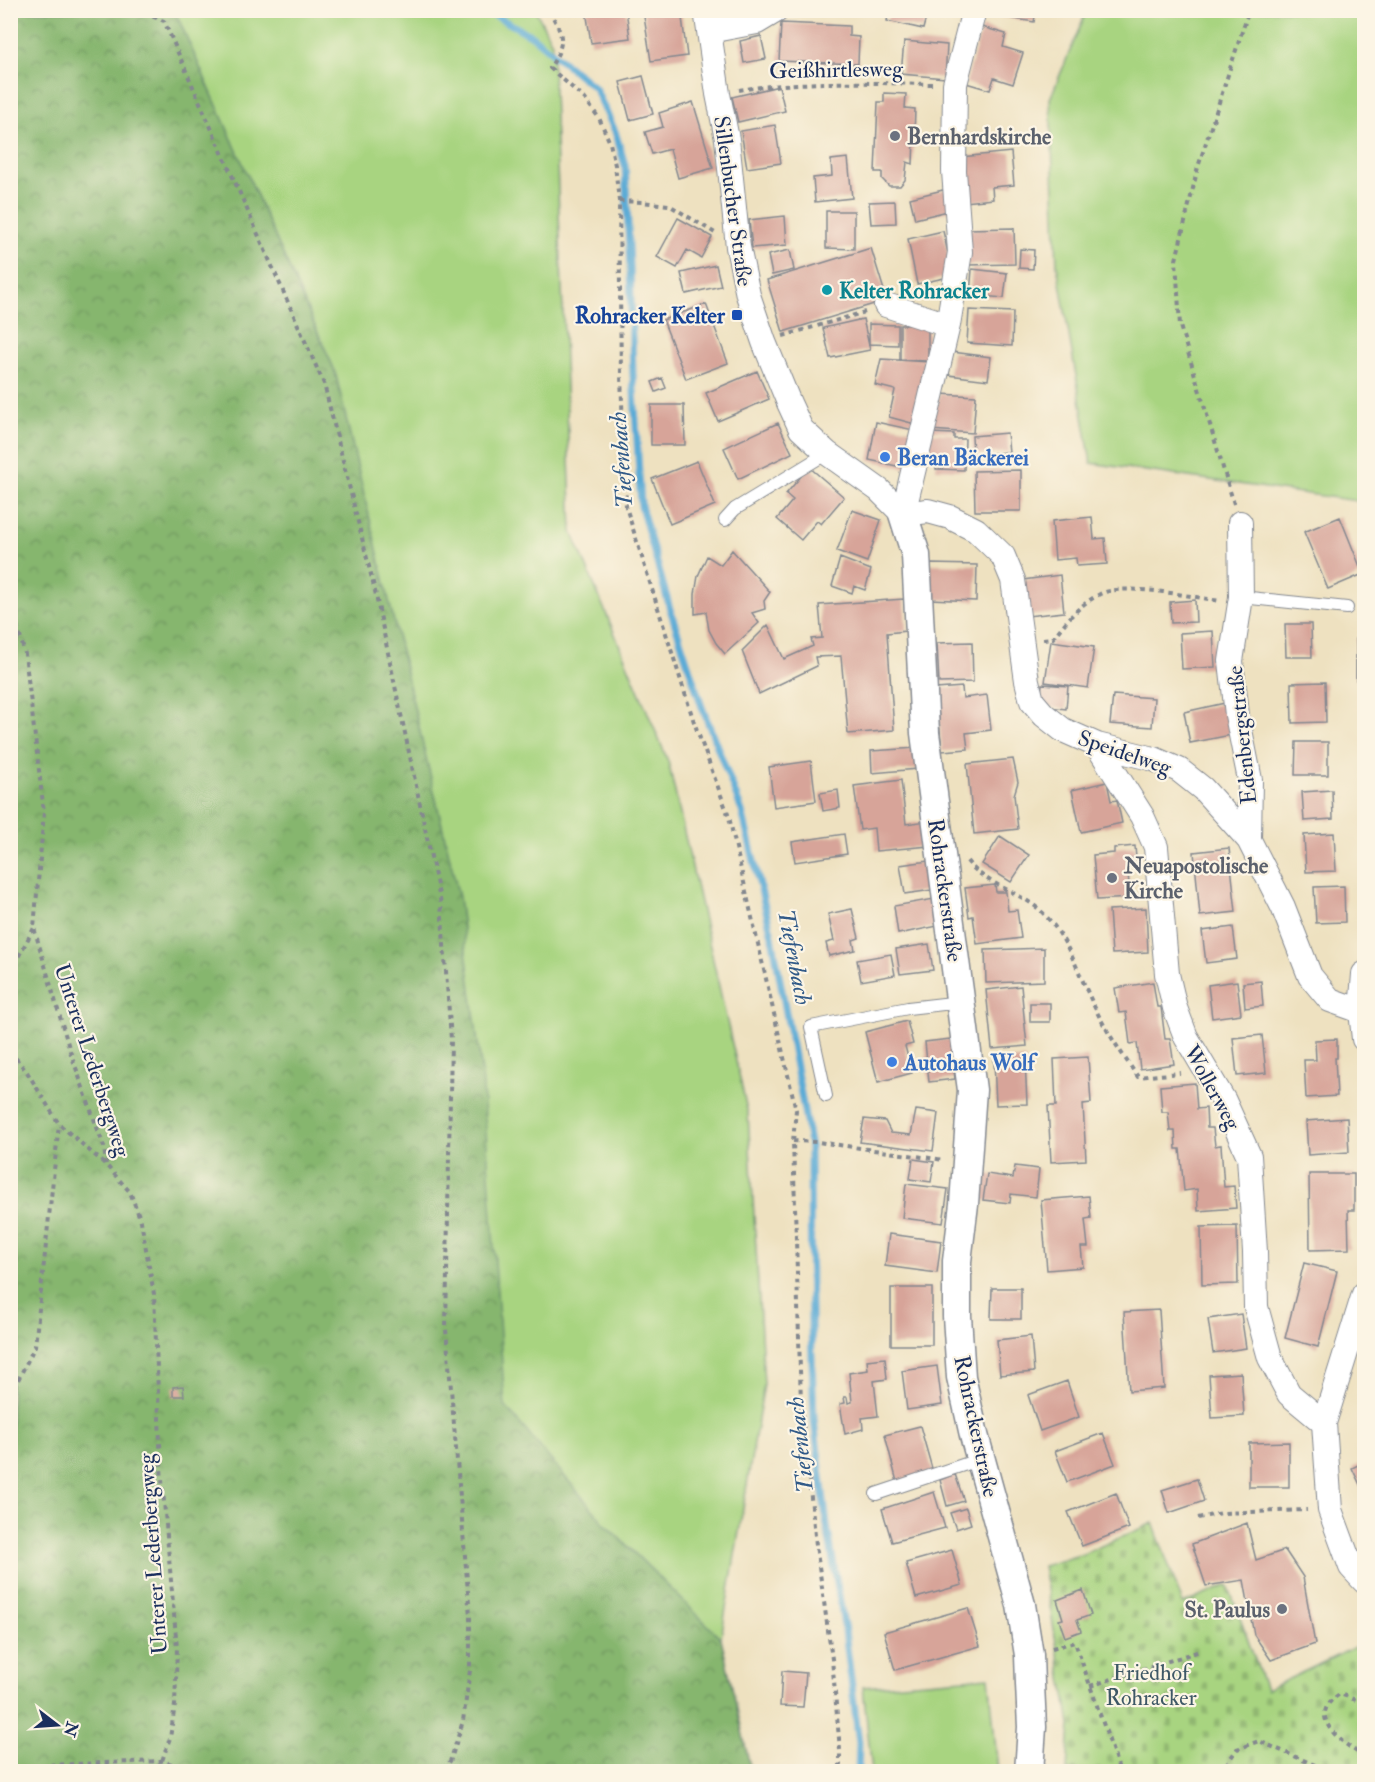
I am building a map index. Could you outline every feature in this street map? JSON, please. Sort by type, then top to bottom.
[{"type":"street","points":[[707,21],[757,22],[777,10]]},
{"type":"street","points":[[903,514],[948,325],[960,252],[954,171],[955,84],[974,10]]},
{"type":"street","name":"Sillenbucher Straße","points":[[707,21],[727,139],[738,246],[748,295],[764,342],[801,429],[827,453],[879,490],[903,514]]},
{"type":"street","points":[[886,305],[948,325]]},
{"type":"street","name":"Speidelweg","points":[[903,514],[928,511],[950,517],[976,531],[1003,556],[1013,579],[1027,681],[1032,701],[1044,715],[1063,730],[1097,745],[1154,759],[1179,770],[1203,789],[1249,840],[1283,907],[1310,976],[1330,1000],[1361,1011]]},
{"type":"street","name":"Rohrackerstraße","points":[[903,514],[916,555],[925,733],[972,1090],[957,1261],[957,1316],[961,1377],[1021,1605],[1029,1655],[1032,1727],[1029,1772]]},
{"type":"street","name":"Edenbergstraße","points":[[1240,523],[1240,600],[1232,661],[1237,715],[1250,780],[1249,840]]},
{"type":"street","name":"Wollerweg","points":[[1097,745],[1142,816],[1156,847],[1167,974],[1186,1038],[1224,1101],[1249,1156],[1256,1307],[1270,1358],[1288,1394],[1324,1423]]},
{"type":"street","points":[[1365,974],[1361,1011],[1365,1039]]},
{"type":"street","points":[[1365,1294],[1324,1423],[1330,1510],[1351,1567],[1365,1581]]},
{"type":"lane","points":[[725,520],[735,509],[827,453]]},
{"type":"lane","points":[[1240,600],[1347,608]]},
{"type":"lane","points":[[826,1096],[811,1027],[909,1008],[961,1002]]},
{"type":"lane","points":[[876,1494],[981,1459]]},
{"type":"path","points":[[136,10],[164,21],[324,384],[375,591],[441,904],[452,1039],[446,1329],[471,1616],[470,1670],[463,1720],[451,1759],[444,1772]]},
{"type":"path","points":[[549,10],[561,34],[560,51],[550,68],[585,99],[599,118],[610,143],[615,165],[619,201],[621,375],[626,507],[694,722],[729,817],[796,1110],[793,1141],[801,1403],[816,1545],[832,1659],[840,1772]]},
{"type":"path","points":[[1240,523],[1180,327],[1176,260],[1198,167],[1249,10]]},
{"type":"path","name":"Geißhirtlesweg","points":[[718,94],[774,85],[796,84],[955,84]]},
{"type":"path","points":[[619,201],[669,205],[738,246]]},
{"type":"path","points":[[764,342],[886,305]]},
{"type":"path","points":[[1021,640],[1053,638],[1084,604],[1102,593],[1118,590],[1240,600]]},
{"type":"path","name":"Unterer Lederbergweg","points":[[10,600],[25,654],[44,812],[34,928],[70,1051],[104,1147],[106,1165],[130,1192],[141,1221],[154,1294],[161,1468],[177,1648],[175,1705],[170,1738],[162,1761],[153,1772]]},
{"type":"path","points":[[964,852],[966,860],[975,871],[1026,899],[1043,913],[1057,931],[1078,969],[1094,1007],[1118,1049],[1138,1077],[1204,1070]]},
{"type":"path","points":[[10,972],[34,928]]},
{"type":"path","points":[[10,1052],[27,1072],[59,1124],[106,1165]]},
{"type":"path","points":[[10,1396],[35,1346],[59,1124]]},
{"type":"path","points":[[793,1141],[818,1142],[967,1163]]},
{"type":"path","points":[[1198,1518],[1222,1514],[1330,1510]]},
{"type":"path","points":[[1047,1650],[1075,1642],[1120,1772]]},
{"type":"path","points":[[1090,1686],[1200,1652]]},
{"type":"path","points":[[1365,1703],[1340,1694],[1331,1699],[1326,1708],[1325,1719],[1328,1727],[1345,1745],[1365,1756]]},
{"type":"path","points":[[1221,1772],[1237,1749],[1259,1741],[1331,1772]]},
{"type":"path","points":[[26,1772],[43,1765],[162,1761],[198,1772]]},
{"type":"green space","points":[[1087,10],[1364,11],[1364,502],[1091,463],[1057,265],[1050,99]]},
{"type":"green space","points":[[11,11],[175,11],[335,371],[459,897],[482,1073],[605,1524],[721,1638],[751,1771],[11,1772]]},
{"type":"green space","points":[[175,11],[536,11],[552,43],[572,532],[668,761],[748,1114],[764,1384],[721,1638],[605,1524],[505,1406],[482,1073],[459,897],[335,371]]},
{"type":"green space","name":"Friedhof Rohracker","points":[[1153,1523],[1183,1604],[1228,1585],[1266,1690],[1361,1644],[1364,1645],[1364,1771],[1067,1771],[1070,1724],[1043,1566],[1083,1554]]},
{"type":"green space","points":[[989,1677],[998,1771],[872,1771],[863,1687]]},
{"type":"building","points":[[586,10],[626,10],[630,38],[591,43]]},
{"type":"building","points":[[643,10],[681,10],[687,56],[651,61]]},
{"type":"building","points":[[889,10],[928,10],[923,29],[887,21]]},
{"type":"building","points":[[983,10],[1036,10],[1034,22],[983,14]]},
{"type":"building","points":[[781,23],[849,26],[849,36],[859,37],[858,64],[779,61]]},
{"type":"building","points":[[982,27],[1006,34],[1003,47],[1023,53],[1013,84],[994,78],[990,90],[966,83]]},
{"type":"building","points":[[761,36],[766,59],[744,63],[740,41]]},
{"type":"building","points":[[904,41],[947,45],[945,78],[901,74]]},
{"type":"building","points":[[643,76],[653,114],[630,120],[620,82]]},
{"type":"building","points":[[779,86],[785,111],[738,122],[732,97]]},
{"type":"building","name":"Bernhardskirche","points":[[884,93],[906,94],[905,108],[915,109],[913,164],[907,162],[905,180],[900,186],[889,186],[882,179],[882,172],[875,172],[878,102],[884,102]]},
{"type":"building","points":[[693,102],[713,168],[678,178],[670,149],[652,154],[645,132],[663,127],[659,113]]},
{"type":"building","points":[[775,125],[781,163],[747,168],[741,131]]},
{"type":"building","points":[[1011,152],[1014,185],[992,187],[993,199],[965,202],[961,157]]},
{"type":"building","points":[[848,158],[852,198],[815,202],[813,178],[832,176],[831,160]]},
{"type":"building","points":[[947,189],[952,210],[915,219],[910,198]]},
{"type":"building","points":[[895,201],[896,223],[871,224],[869,202]]},
{"type":"building","points":[[826,211],[854,211],[854,249],[826,248]]},
{"type":"building","points":[[785,216],[787,245],[752,248],[749,220]]},
{"type":"building","points":[[678,218],[712,237],[701,258],[687,250],[677,268],[657,257]]},
{"type":"building","points":[[1014,228],[1015,264],[967,265],[966,229]]},
{"type":"building","points":[[943,231],[953,276],[917,284],[908,239]]},
{"type":"building","name":"Kelter Rohracker","points":[[871,248],[887,300],[783,332],[767,280]]},
{"type":"building","points":[[1020,249],[1034,250],[1033,269],[1019,268]]},
{"type":"building","points":[[790,250],[794,270],[772,275],[768,255]]},
{"type":"building","points":[[716,265],[721,286],[686,294],[681,273]]},
{"type":"building","points":[[972,269],[1007,273],[1004,298],[970,295]]},
{"type":"building","points":[[706,304],[728,363],[686,379],[663,320]]},
{"type":"building","points":[[969,310],[1013,312],[1012,346],[967,343]]},
{"type":"building","points":[[863,319],[870,350],[830,358],[823,328]]},
{"type":"building","points":[[869,324],[898,325],[898,345],[869,344]]},
{"type":"building","points":[[900,325],[928,325],[928,361],[900,360]]},
{"type":"building","points":[[952,352],[991,357],[988,380],[949,375]]},
{"type":"building","points":[[881,359],[930,362],[915,424],[889,417],[895,390],[875,385]]},
{"type":"building","points":[[757,371],[769,399],[718,421],[706,393]]},
{"type":"building","points":[[662,378],[666,388],[656,392],[652,382]]},
{"type":"building","points":[[940,394],[976,396],[973,433],[930,430]]},
{"type":"building","points":[[651,405],[684,405],[685,445],[651,445]]},
{"type":"building","points":[[876,422],[914,430],[906,468],[869,460]]},
{"type":"building","points":[[778,423],[792,453],[738,479],[724,448]]},
{"type":"building","points":[[930,433],[954,434],[954,439],[965,439],[964,470],[936,469],[937,458],[929,458]]},
{"type":"building","points":[[1007,433],[1009,452],[973,455],[972,436]]},
{"type":"building","points":[[697,461],[715,505],[670,524],[652,479]]},
{"type":"building","points":[[809,467],[844,497],[821,524],[817,521],[801,540],[777,519],[793,500],[786,494]]},
{"type":"building","points":[[1021,470],[1021,511],[975,511],[974,471]]},
{"type":"building","points":[[852,510],[881,520],[867,562],[837,551]]},
{"type":"building","points":[[1092,517],[1094,539],[1105,538],[1107,564],[1077,566],[1076,558],[1055,560],[1052,521]]},
{"type":"building","points":[[1340,517],[1363,574],[1328,589],[1304,532]]},
{"type":"building","points":[[732,550],[770,592],[764,601],[765,609],[752,613],[759,623],[725,654],[709,630],[706,612],[695,614],[695,594],[698,576],[707,556],[721,565]]},
{"type":"building","points":[[840,558],[871,570],[865,590],[854,586],[852,593],[832,586]]},
{"type":"building","points":[[930,564],[977,565],[976,601],[929,599]]},
{"type":"building","points":[[1060,575],[1064,612],[1027,616],[1023,580]]},
{"type":"building","points":[[904,599],[906,631],[887,633],[894,730],[848,734],[841,656],[815,657],[817,666],[759,694],[742,651],[768,625],[784,659],[813,646],[811,639],[822,638],[819,605]]},
{"type":"building","points":[[1195,600],[1196,622],[1171,623],[1170,602]]},
{"type":"building","points":[[1285,624],[1311,624],[1312,657],[1286,657]]},
{"type":"building","points":[[1213,631],[1215,667],[1182,669],[1180,633]]},
{"type":"building","points":[[1356,639],[1364,639],[1364,680],[1356,680]]},
{"type":"building","points":[[1051,641],[1094,647],[1088,688],[1045,682]]},
{"type":"building","points":[[972,642],[973,682],[939,683],[937,643]]},
{"type":"building","points":[[1325,682],[1326,722],[1292,723],[1291,683]]},
{"type":"building","points":[[1042,684],[1068,686],[1066,709],[1040,706]]},
{"type":"building","points":[[962,687],[963,698],[987,695],[991,730],[966,733],[968,749],[942,751],[936,689]]},
{"type":"building","points":[[1113,695],[1154,698],[1152,727],[1110,724]]},
{"type":"building","points":[[1225,703],[1231,735],[1190,743],[1184,712]]},
{"type":"building","points":[[1296,742],[1328,742],[1328,775],[1295,775]]},
{"type":"building","points":[[917,748],[918,769],[872,773],[871,751]]},
{"type":"building","points":[[1013,759],[1018,782],[1014,795],[1018,829],[974,834],[967,764]]},
{"type":"building","points":[[811,761],[816,801],[774,807],[769,767]]},
{"type":"building","points":[[901,780],[906,824],[927,821],[929,846],[876,851],[874,828],[860,830],[854,786]]},
{"type":"building","points":[[1107,782],[1111,801],[1117,800],[1122,823],[1081,832],[1072,790]]},
{"type":"building","points":[[838,790],[840,808],[823,811],[820,793]]},
{"type":"building","points":[[1332,790],[1333,819],[1304,821],[1302,792]]},
{"type":"building","points":[[1334,833],[1336,871],[1306,872],[1304,835]]},
{"type":"building","points":[[844,834],[847,854],[795,862],[792,842]]},
{"type":"building","points":[[1000,836],[1029,855],[1011,882],[982,864]]},
{"type":"building","name":"Neuapostolische Kirche","points":[[1135,846],[1136,858],[1127,859],[1130,898],[1097,900],[1093,855],[1114,853],[1114,848]]},
{"type":"building","points":[[1229,848],[1236,912],[1200,916],[1194,852]]},
{"type":"building","points":[[928,861],[932,890],[905,894],[900,865]]},
{"type":"building","points":[[995,885],[996,892],[1006,892],[1008,911],[1017,910],[1021,938],[977,944],[973,916],[969,917],[965,888]]},
{"type":"building","points":[[1344,886],[1345,922],[1316,923],[1314,887]]},
{"type":"building","points":[[934,899],[938,926],[898,934],[894,906]]},
{"type":"building","points":[[1146,908],[1148,952],[1112,954],[1109,910]]},
{"type":"building","points":[[852,909],[859,938],[853,940],[855,950],[829,956],[826,943],[834,941],[828,914]]},
{"type":"building","points":[[1233,927],[1237,959],[1206,963],[1202,931]]},
{"type":"building","points":[[929,944],[933,970],[900,974],[896,949]]},
{"type":"building","points":[[1044,948],[1044,981],[986,983],[985,950]]},
{"type":"building","points":[[891,954],[895,975],[861,981],[857,960]]},
{"type":"building","points":[[1237,981],[1241,1014],[1212,1018],[1208,985]]},
{"type":"building","points":[[1261,981],[1263,1006],[1245,1008],[1243,983]]},
{"type":"building","points":[[1153,982],[1157,1007],[1161,1007],[1165,1039],[1170,1039],[1174,1064],[1140,1069],[1137,1043],[1130,1044],[1126,1012],[1119,1013],[1115,988]]},
{"type":"building","points":[[1021,986],[1027,1046],[992,1049],[986,990]]},
{"type":"building","points":[[1030,1003],[1050,1003],[1050,1022],[1030,1022]]},
{"type":"building","points":[[907,1021],[913,1044],[905,1046],[912,1073],[878,1082],[865,1032]]},
{"type":"building","points":[[1262,1035],[1266,1073],[1237,1076],[1233,1038]]},
{"type":"building","points":[[950,1039],[955,1079],[929,1082],[925,1042]]},
{"type":"building","points":[[1337,1039],[1337,1058],[1335,1058],[1337,1096],[1306,1098],[1304,1060],[1316,1060],[1315,1040]]},
{"type":"building","points":[[1088,1057],[1091,1103],[1083,1104],[1086,1160],[1051,1162],[1048,1106],[1056,1106],[1054,1059]]},
{"type":"building","points":[[1025,1059],[1027,1104],[996,1105],[994,1060]]},
{"type":"building","points":[[1195,1083],[1197,1109],[1206,1108],[1207,1128],[1213,1128],[1215,1146],[1221,1145],[1224,1187],[1234,1186],[1236,1208],[1198,1211],[1197,1189],[1184,1191],[1180,1149],[1176,1149],[1175,1131],[1170,1131],[1168,1112],[1162,1112],[1160,1086]]},
{"type":"building","points":[[916,1110],[938,1113],[933,1151],[860,1142],[864,1119],[885,1121],[891,1133],[911,1135]]},
{"type":"building","points":[[1347,1118],[1349,1152],[1308,1155],[1306,1121]]},
{"type":"building","points":[[913,1159],[934,1162],[931,1182],[910,1179]]},
{"type":"building","points":[[1015,1166],[1039,1169],[1036,1197],[1011,1194],[1010,1203],[983,1200],[987,1174],[1013,1178]]},
{"type":"building","points":[[1309,1174],[1354,1174],[1354,1210],[1348,1210],[1349,1249],[1310,1250]]},
{"type":"building","points":[[906,1184],[948,1189],[943,1223],[902,1218]]},
{"type":"building","points":[[1089,1196],[1091,1218],[1085,1219],[1088,1247],[1081,1247],[1083,1267],[1047,1270],[1041,1200]]},
{"type":"building","points":[[1237,1226],[1238,1284],[1202,1285],[1201,1227]]},
{"type":"building","points":[[889,1234],[941,1241],[937,1273],[885,1266]]},
{"type":"building","points":[[1304,1263],[1337,1271],[1318,1347],[1285,1338]]},
{"type":"building","points":[[891,1288],[932,1288],[932,1345],[891,1345]]},
{"type":"building","points":[[992,1288],[1021,1288],[1021,1319],[991,1319]]},
{"type":"building","points":[[1159,1310],[1164,1388],[1129,1391],[1124,1312]]},
{"type":"building","points":[[1241,1314],[1246,1348],[1213,1353],[1208,1319]]},
{"type":"building","points":[[1031,1336],[1034,1372],[1000,1375],[997,1340]]},
{"type":"building","points":[[885,1358],[887,1379],[874,1381],[878,1416],[862,1418],[863,1429],[845,1434],[840,1404],[845,1403],[844,1397],[847,1397],[848,1403],[852,1402],[849,1373],[868,1370],[867,1360]]},
{"type":"building","points":[[937,1366],[942,1405],[907,1410],[902,1371]]},
{"type":"building","points":[[1241,1373],[1244,1416],[1212,1418],[1209,1375]]},
{"type":"building","points":[[1067,1381],[1079,1417],[1040,1431],[1028,1395]]},
{"type":"building","points":[[183,1386],[184,1396],[173,1396],[173,1387]]},
{"type":"building","points":[[920,1426],[933,1472],[897,1482],[885,1435]]},
{"type":"building","points":[[1103,1433],[1115,1464],[1067,1482],[1055,1451]]},
{"type":"building","points":[[1289,1442],[1289,1487],[1249,1487],[1249,1443]]},
{"type":"building","points":[[1364,1462],[1364,1493],[1352,1468]]},
{"type":"building","points":[[955,1474],[964,1501],[947,1506],[940,1480]]},
{"type":"building","points":[[1197,1479],[1204,1501],[1169,1513],[1162,1490]]},
{"type":"building","points":[[934,1492],[945,1528],[892,1542],[882,1509]]},
{"type":"building","points":[[1116,1493],[1129,1528],[1082,1546],[1068,1512]]},
{"type":"building","points":[[966,1508],[971,1524],[956,1529],[950,1513]]},
{"type":"building","points":[[1247,1523],[1256,1560],[1285,1550],[1303,1577],[1315,1644],[1271,1660],[1254,1635],[1244,1580],[1206,1586],[1192,1544]]},
{"type":"building","points":[[952,1550],[962,1585],[916,1598],[906,1563]]},
{"type":"building","points":[[1083,1590],[1091,1615],[1077,1620],[1081,1631],[1065,1637],[1059,1620],[1063,1619],[1057,1600]]},
{"type":"building","points":[[968,1608],[980,1646],[895,1670],[884,1632]]},
{"type":"building","points":[[782,1671],[806,1673],[803,1707],[780,1706]]},
{"type":"waterway","name":"Tiefenbach","points":[[485,10],[532,36],[595,88],[615,131],[625,165],[633,374],[641,506],[670,609],[702,707],[742,811],[772,936],[810,1143],[814,1420],[827,1525],[845,1631],[859,1743],[858,1772]]},
{"type":"place","name":"Bernhardskirche","points":[[895,136]]},
{"type":"place","name":"Kelter Rohracker","points":[[827,290]]},
{"type":"place","name":"Rohracker Kelter","points":[[737,315]]},
{"type":"place","name":"Beran Bäckerei","points":[[885,457]]},
{"type":"place","name":"Neuapostolische Kirche","points":[[1112,878]]},
{"type":"place","name":"Autohaus Wolf","points":[[892,1062]]},
{"type":"place","name":"St. Paulus","points":[[1282,1609]]}]
